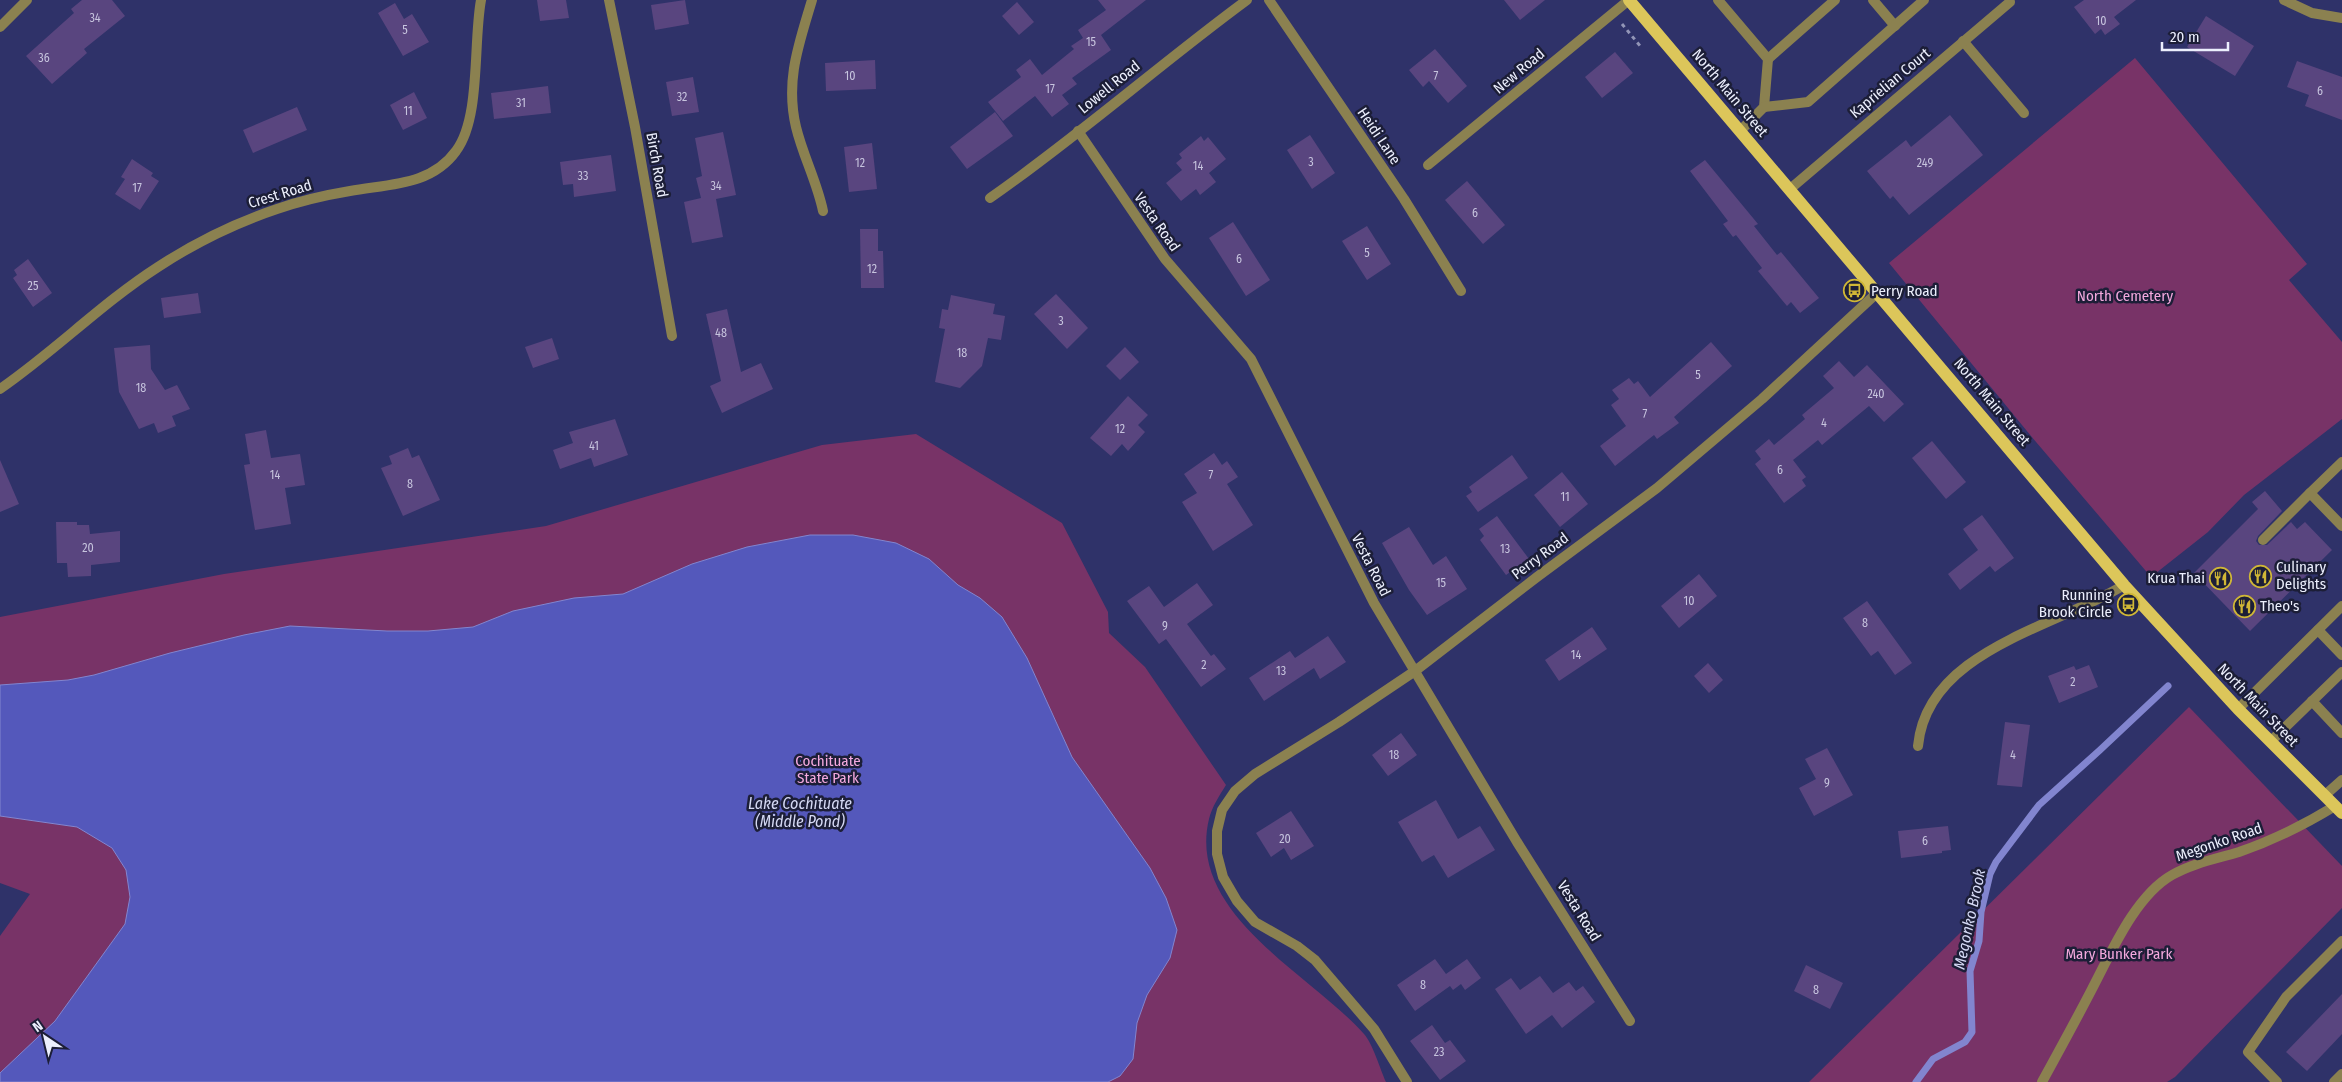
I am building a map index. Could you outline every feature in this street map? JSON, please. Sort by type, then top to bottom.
[{"type":"main road","name":"North Main Street","points":[[1629,0],[2124,585],[2238,708],[2338,810]]},
{"type":"street","points":[[0,27],[27,0]]},
{"type":"street","name":"Crest Road","points":[[0,389],[126,290],[196,244],[246,220],[279,208],[350,191],[404,184],[426,176],[443,166],[456,151],[466,134],[471,116],[477,24],[481,0]]},
{"type":"street","name":"Birch Road","points":[[609,0],[635,127],[672,336]]},
{"type":"street","points":[[812,0],[794,59],[792,99],[796,126],[817,186],[823,211]]},
{"type":"street","name":"Lowell Road","points":[[990,198],[1078,131],[1156,68],[1247,0]]},
{"type":"street","name":"Heidi Lane","points":[[1269,0],[1404,198],[1461,291]]},
{"type":"street","name":"New Road","points":[[1428,165],[1629,0]]},
{"type":"street","points":[[1718,0],[1768,59]]},
{"type":"street","points":[[1764,107],[1768,59],[1835,0]]},
{"type":"street","points":[[1873,0],[1895,26]]},
{"type":"street","points":[[1740,130],[1764,107],[1808,102],[1924,0]]},
{"type":"street","points":[[2284,0],[2312,12],[2342,18]]},
{"type":"street","name":"Kaprielian Court","points":[[1790,189],[2010,2]]},
{"type":"street","points":[[1963,41],[2024,113]]},
{"type":"street","name":"Vesta Road","points":[[1078,131],[1164,259],[1251,359],[1364,585],[1517,842],[1630,1020]]},
{"type":"street","name":"Perry Road","points":[[1407,1082],[1374,1029],[1315,960],[1296,946],[1255,922],[1245,912],[1223,877],[1217,854],[1217,831],[1222,810],[1229,800],[1255,774],[1339,722],[1415,671],[1537,576],[1657,488],[1762,399],[1878,292]]},
{"type":"street","points":[[2263,540],[2342,462]]},
{"type":"street","points":[[2310,493],[2342,526]]},
{"type":"street","points":[[1918,746],[1922,722],[1933,700],[1966,668],[1990,651],[2028,630],[2101,599],[2124,585]]},
{"type":"street","points":[[2238,708],[2342,606]]},
{"type":"street","points":[[2318,630],[2342,655]]},
{"type":"street","points":[[2271,741],[2342,672]]},
{"type":"street","points":[[2312,701],[2342,733]]},
{"type":"street","points":[[2324,796],[2342,780]]},
{"type":"street","name":"Megonko Road","points":[[2042,1082],[2118,940],[2138,909],[2159,885],[2170,876],[2196,864],[2244,850],[2288,833],[2338,810]]},
{"type":"street","points":[[2277,1082],[2248,1052],[2286,997],[2342,941]]},
{"type":"street","points":[[2334,1082],[2342,1074]]},
{"type":"path","points":[[1620,22],[1640,47]]},
{"type":"green space","name":"North Cemetery","points":[[2135,58],[2307,264],[2289,280],[2342,342],[2342,419],[2244,495],[2208,532],[2151,577],[2031,436],[1889,263]]},
{"type":"green space","name":"Lake Cochituate (Middle Pond)","points":[[916,434],[1062,523],[1108,612],[1109,633],[1145,667],[1226,785],[1209,819],[1207,853],[1216,884],[1234,913],[1258,940],[1364,1034],[1373,1050],[1386,1082],[0,1082],[0,936],[30,894],[0,883],[0,617],[224,574],[546,526],[822,445]]},
{"type":"green space","name":"Mary Bunker Park","points":[[2189,707],[2342,866],[2342,908],[2175,1077],[2167,1082],[1809,1082]]},
{"type":"water","name":"Lake Cochituate (Middle Pond)","points":[[810,535],[853,535],[896,543],[929,559],[958,585],[980,598],[1002,617],[1027,658],[1072,757],[1150,868],[1166,898],[1177,930],[1170,958],[1147,995],[1137,1023],[1133,1059],[1120,1076],[1108,1082],[0,1082],[0,1073],[55,1021],[125,924],[130,897],[126,870],[112,848],[77,827],[0,816],[0,685],[68,680],[94,675],[170,653],[290,626],[387,631],[428,631],[473,627],[513,611],[574,598],[623,594],[692,564],[747,547]]},
{"type":"building","points":[[82,0],[112,0],[125,16],[84,49],[87,53],[52,84],[26,56],[74,13],[71,9]]},
{"type":"building","points":[[537,0],[566,0],[569,18],[540,21]]},
{"type":"building","points":[[685,0],[689,24],[655,30],[651,5]]},
{"type":"building","points":[[1098,0],[1146,0],[1101,35],[1111,50],[1072,78],[1077,84],[1062,95],[1069,104],[1052,117],[1035,96],[1003,121],[988,102],[1021,77],[1016,70],[1030,59],[1042,75],[1074,49],[1071,46],[1083,38],[1078,30],[1106,10]]},
{"type":"building","points":[[1504,0],[1545,0],[1520,20]]},
{"type":"building","points":[[2084,0],[2136,0],[2114,17],[2120,24],[2105,35],[2101,29],[2095,34],[2074,7]]},
{"type":"building","points":[[1017,2],[1034,22],[1019,35],[1002,16]]},
{"type":"building","points":[[395,3],[404,19],[412,14],[429,42],[403,56],[378,13]]},
{"type":"building","points":[[2206,16],[2254,46],[2235,76],[2187,47]]},
{"type":"building","points":[[1435,49],[1467,86],[1448,103],[1429,81],[1423,87],[1409,70]]},
{"type":"building","points":[[1615,52],[1633,73],[1602,98],[1585,77]]},
{"type":"building","points":[[875,60],[876,89],[826,91],[825,63]]},
{"type":"building","points":[[2297,61],[2342,77],[2342,120],[2305,106],[2309,95],[2287,87]]},
{"type":"building","points":[[693,77],[699,112],[672,116],[666,82]]},
{"type":"building","points":[[548,86],[551,113],[494,119],[491,93]]},
{"type":"building","points":[[414,92],[427,118],[403,130],[390,105]]},
{"type":"building","points":[[297,107],[307,130],[253,153],[243,130]]},
{"type":"building","points":[[995,112],[1013,136],[967,169],[950,147]]},
{"type":"building","points":[[1950,115],[1983,155],[1909,215],[1893,196],[1890,199],[1867,171],[1906,140],[1911,147]]},
{"type":"building","points":[[723,132],[736,195],[716,199],[723,237],[692,243],[684,202],[701,198],[696,178],[702,176],[695,138]]},
{"type":"building","points":[[1310,135],[1335,173],[1312,189],[1287,150]]},
{"type":"building","points":[[1201,136],[1204,141],[1208,137],[1226,159],[1209,173],[1216,182],[1200,195],[1196,189],[1181,201],[1166,183],[1182,170],[1176,163],[1182,158],[1179,154]]},
{"type":"building","points":[[872,143],[877,189],[849,192],[844,147]]},
{"type":"building","points":[[611,155],[616,191],[574,197],[573,184],[563,185],[560,162]]},
{"type":"building","points":[[132,159],[153,173],[151,176],[159,181],[140,210],[115,194],[125,179],[121,177]]},
{"type":"building","points":[[1705,160],[1758,224],[1754,226],[1777,255],[1781,252],[1819,298],[1800,313],[1791,302],[1787,306],[1758,271],[1762,268],[1736,235],[1733,237],[1723,224],[1728,221],[1690,171]]},
{"type":"building","points":[[1467,181],[1505,225],[1483,244],[1445,200]]},
{"type":"building","points":[[1233,222],[1270,280],[1246,296],[1209,238]]},
{"type":"building","points":[[1367,226],[1391,264],[1367,280],[1342,241]]},
{"type":"building","points":[[860,229],[878,229],[878,251],[883,251],[884,288],[861,288]]},
{"type":"building","points":[[28,259],[52,293],[33,307],[13,278],[17,275],[14,270]]},
{"type":"building","points":[[198,293],[201,313],[164,318],[161,298]]},
{"type":"building","points":[[1056,294],[1088,328],[1067,349],[1034,314]]},
{"type":"building","points":[[951,295],[995,304],[993,314],[1005,316],[1001,340],[988,338],[982,366],[960,388],[935,382],[945,329],[939,328],[942,309],[948,310]]},
{"type":"building","points":[[727,309],[741,372],[761,363],[773,389],[722,413],[710,386],[721,381],[706,314]]},
{"type":"building","points":[[552,338],[559,359],[533,368],[525,347]]},
{"type":"building","points":[[1711,342],[1732,366],[1674,417],[1679,423],[1657,439],[1654,435],[1615,466],[1600,446],[1626,426],[1611,405],[1619,399],[1612,390],[1629,378],[1634,384],[1638,381],[1650,397]]},
{"type":"building","points":[[150,345],[151,369],[165,390],[177,385],[190,409],[172,416],[176,426],[158,433],[154,423],[139,429],[119,392],[114,348]]},
{"type":"building","points":[[1125,347],[1139,362],[1120,380],[1106,366]]},
{"type":"building","points":[[1839,361],[1854,377],[1867,365],[1904,404],[1884,422],[1869,406],[1822,445],[1818,440],[1793,460],[1806,477],[1802,480],[1806,486],[1784,503],[1755,464],[1761,459],[1755,451],[1769,439],[1774,445],[1805,419],[1802,415],[1834,388],[1823,376]]},
{"type":"building","points":[[1128,396],[1148,415],[1138,425],[1145,432],[1128,451],[1122,444],[1111,456],[1090,438]]},
{"type":"building","points":[[615,419],[628,455],[594,467],[591,458],[560,469],[553,450],[573,443],[569,432]]},
{"type":"building","points":[[266,430],[271,458],[300,454],[305,485],[285,488],[291,524],[255,530],[244,465],[250,464],[245,434]]},
{"type":"building","points":[[1932,441],[1966,482],[1946,499],[1912,458]]},
{"type":"building","points":[[408,448],[412,458],[419,455],[440,500],[403,516],[381,468],[392,464],[389,456]]},
{"type":"building","points":[[1214,453],[1222,465],[1227,461],[1238,477],[1227,484],[1253,525],[1213,551],[1182,502],[1197,493],[1184,474]]},
{"type":"building","points":[[1512,455],[1528,478],[1478,512],[1466,496],[1472,492],[1469,487]]},
{"type":"building","points":[[0,460],[19,504],[0,512]]},
{"type":"building","points":[[1562,472],[1588,504],[1560,527],[1534,495]]},
{"type":"building","points":[[2265,491],[2282,511],[2258,536],[2256,541],[2259,545],[2267,545],[2291,522],[2297,529],[2305,522],[2332,550],[2250,631],[2194,573],[2258,509],[2252,502]]},
{"type":"building","points":[[1982,515],[2014,558],[1995,572],[1990,566],[1960,590],[1948,574],[1978,550],[1963,529]]},
{"type":"building","points":[[1497,516],[1529,559],[1506,575],[1480,540],[1484,536],[1479,529]]},
{"type":"building","points":[[56,522],[77,522],[77,525],[89,525],[90,534],[120,531],[120,562],[91,565],[91,576],[68,577],[67,563],[57,563]]},
{"type":"building","points":[[1409,527],[1433,565],[1446,556],[1467,589],[1427,615],[1409,590],[1382,543]]},
{"type":"building","points":[[1699,574],[1717,596],[1679,628],[1661,606]]},
{"type":"building","points":[[1197,583],[1213,605],[1187,624],[1211,656],[1214,654],[1226,669],[1201,687],[1166,639],[1159,644],[1127,601],[1149,586],[1164,607]]},
{"type":"building","points":[[1867,601],[1912,663],[1895,675],[1878,651],[1871,656],[1843,618]]},
{"type":"building","points":[[1592,627],[1607,649],[1559,681],[1545,660]]},
{"type":"building","points":[[1328,636],[1346,662],[1320,679],[1314,668],[1264,701],[1249,678],[1290,651],[1295,658]]},
{"type":"building","points":[[1708,663],[1723,680],[1709,693],[1694,676]]},
{"type":"building","points":[[2089,665],[2098,687],[2059,703],[2048,676],[2074,666],[2076,670]]},
{"type":"building","points":[[2005,722],[2030,725],[2022,787],[1997,785]]},
{"type":"building","points":[[1401,733],[1417,755],[1388,776],[1372,755]]},
{"type":"building","points":[[1827,748],[1853,795],[1814,816],[1799,788],[1816,779],[1805,759]]},
{"type":"building","points":[[1436,800],[1458,839],[1480,826],[1495,850],[1448,878],[1434,855],[1422,862],[1398,822]]},
{"type":"building","points":[[1291,811],[1314,846],[1291,860],[1284,848],[1271,857],[1256,833]]},
{"type":"building","points":[[1948,826],[1951,850],[1942,851],[1942,853],[1901,858],[1898,831]]},
{"type":"building","points":[[1435,959],[1446,974],[1467,959],[1481,978],[1465,990],[1461,984],[1453,990],[1450,986],[1415,1011],[1397,985]]},
{"type":"building","points":[[1806,965],[1843,983],[1830,1009],[1794,991]]},
{"type":"building","points":[[1540,976],[1553,993],[1569,982],[1576,991],[1583,986],[1595,1002],[1562,1028],[1552,1015],[1526,1034],[1495,989],[1511,978],[1520,990]]},
{"type":"building","points":[[2342,994],[2342,1034],[2307,1071],[2286,1052]]},
{"type":"building","points":[[1432,1025],[1445,1043],[1450,1040],[1466,1061],[1440,1080],[1410,1041]]},
{"type":"waterway","name":"Megonko Brook","points":[[1916,1082],[1933,1059],[1965,1042],[1972,1032],[1970,971],[1979,941],[1981,912],[1990,874],[1996,862],[2039,805],[2168,686]]},
{"type":"place","name":"Perry Road","points":[[1855,291]]},
{"type":"place","name":"Culinary Delights","points":[[2260,576]]},
{"type":"place","name":"Krua Thai","points":[[2221,578]]},
{"type":"place","name":"Running Brook Circle","points":[[2128,604]]},
{"type":"place","name":"Theo's","points":[[2244,606]]},
{"type":"park label","name":"Cochituate State Park","points":[[828,770]]}]
